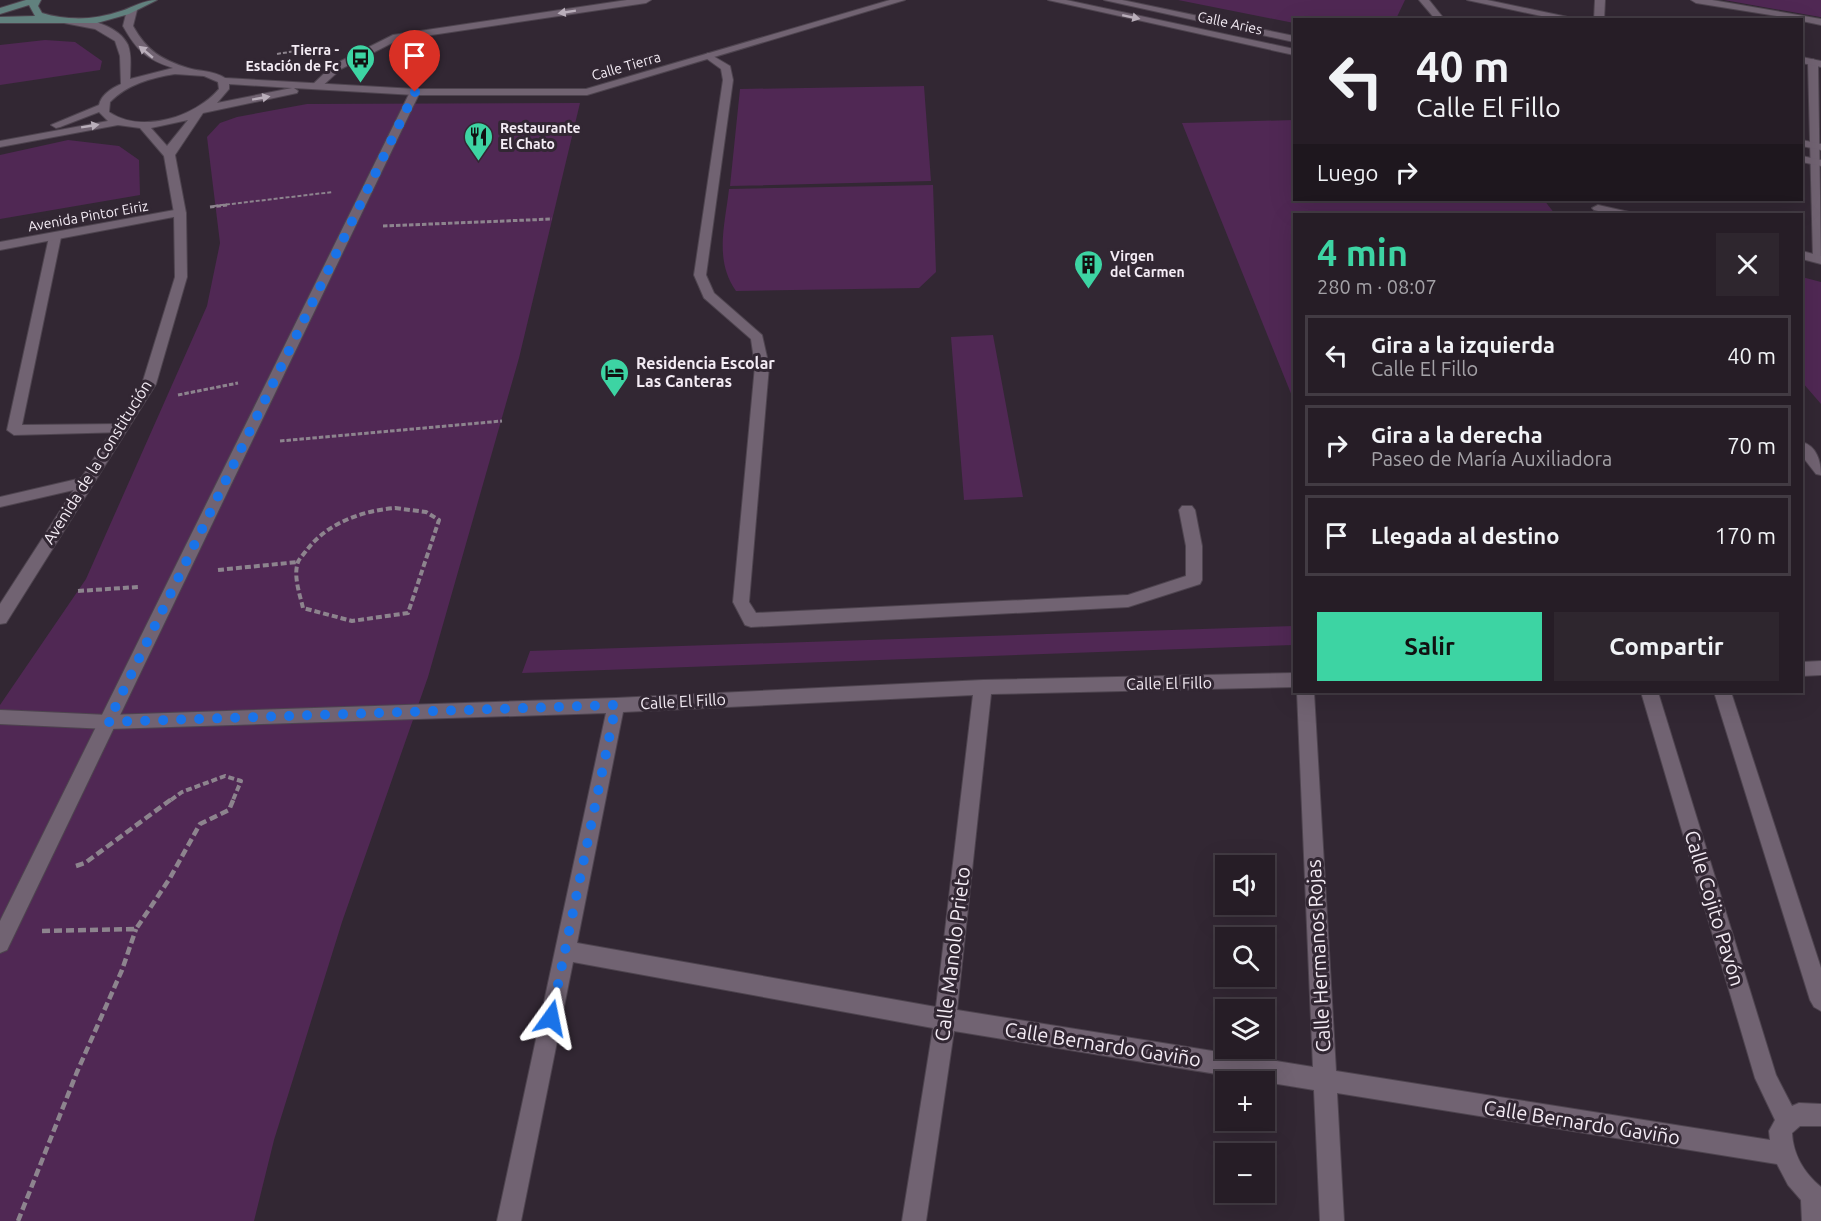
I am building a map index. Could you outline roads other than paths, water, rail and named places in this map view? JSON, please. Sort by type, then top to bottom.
[{"type":"main road","points":[[0,20],[47,18],[67,21],[107,17],[132,10],[152,0]]},
{"type":"main road","points":[[0,11],[35,1],[34,11],[47,18]]},
{"type":"street","points":[[0,144],[117,122],[143,125],[162,123],[202,110],[315,87],[337,67],[396,38],[646,0]]},
{"type":"street","name":"Calle Tierra","points":[[315,87],[415,92],[587,92],[900,0]]},
{"type":"street","name":"Calle Aries","points":[[1053,0],[1293,52]]},
{"type":"street","name":"Calle Aries","points":[[1109,0],[1293,39]]},
{"type":"street","points":[[1424,0],[1439,18]]},
{"type":"street","points":[[1472,0],[1567,18]]},
{"type":"street","points":[[1599,18],[1600,0]]},
{"type":"street","points":[[1696,0],[1798,18]]},
{"type":"street","points":[[132,10],[128,26],[140,47],[152,58],[192,71]]},
{"type":"street","points":[[1803,19],[1821,22]]},
{"type":"street","points":[[67,21],[106,30],[122,44],[126,65],[126,85]]},
{"type":"street","points":[[708,56],[726,68],[728,80],[700,275],[708,295],[757,338],[762,366],[741,602],[751,620],[1128,601],[1194,580],[1194,546],[1186,510]]},
{"type":"street","points":[[1803,255],[1820,259],[1819,163],[1812,62]]},
{"type":"street","points":[[23,138],[103,107],[110,96],[126,85],[158,74],[205,72],[223,81],[315,87]]},
{"type":"street","points":[[143,125],[169,155],[173,146],[202,110],[219,99],[224,89],[223,81]]},
{"type":"street","points":[[3,937],[415,92]]},
{"type":"street","points":[[103,107],[104,113],[117,122]]},
{"type":"street","points":[[1803,143],[1818,146]]},
{"type":"street","name":"Avenida de la Constitución","points":[[0,618],[148,384],[181,277],[180,213],[169,155]]},
{"type":"street","points":[[1803,159],[1819,163]]},
{"type":"street","points":[[1597,207],[1621,213]]},
{"type":"street","name":"Avenida Pintor Eiriz","points":[[0,246],[180,213]]},
{"type":"street","points":[[54,237],[7,431],[120,429]]},
{"type":"street","points":[[1803,448],[1821,470]]},
{"type":"street","points":[[0,502],[86,482]]},
{"type":"street","points":[[1803,669],[1821,668]]},
{"type":"street","name":"Calle El Fillo","points":[[0,717],[108,722],[616,705],[983,687],[1293,680]]},
{"type":"street","name":"Calle Manolo Prieto","points":[[914,1221],[945,1019],[983,687]]},
{"type":"street","name":"Calle Hermanos Rojas","points":[[1306,693],[1332,1221]]},
{"type":"street","name":"Calle Cojito Pavón","points":[[1650,693],[1766,1078],[1787,1121]]},
{"type":"street","points":[[1722,693],[1821,1000]]},
{"type":"street","points":[[509,1221],[616,705]]},
{"type":"street","name":"Calle Bernardo Gaviño","points":[[565,951],[945,1019],[1783,1154]]},
{"type":"street","points":[[1814,1221],[1817,1199],[1797,1181],[1783,1154],[1780,1131],[1796,1114],[1821,1115]]},
{"type":"place","name":"Tierra - Estación de Fc","points":[[360,84]]},
{"type":"place","name":"Restaurante El Chato","points":[[479,162]]},
{"type":"place","name":"Virgen del Carmen","points":[[1089,290]]},
{"type":"place","name":"Residencia Escolar Las Canteras","points":[[615,398]]}]
